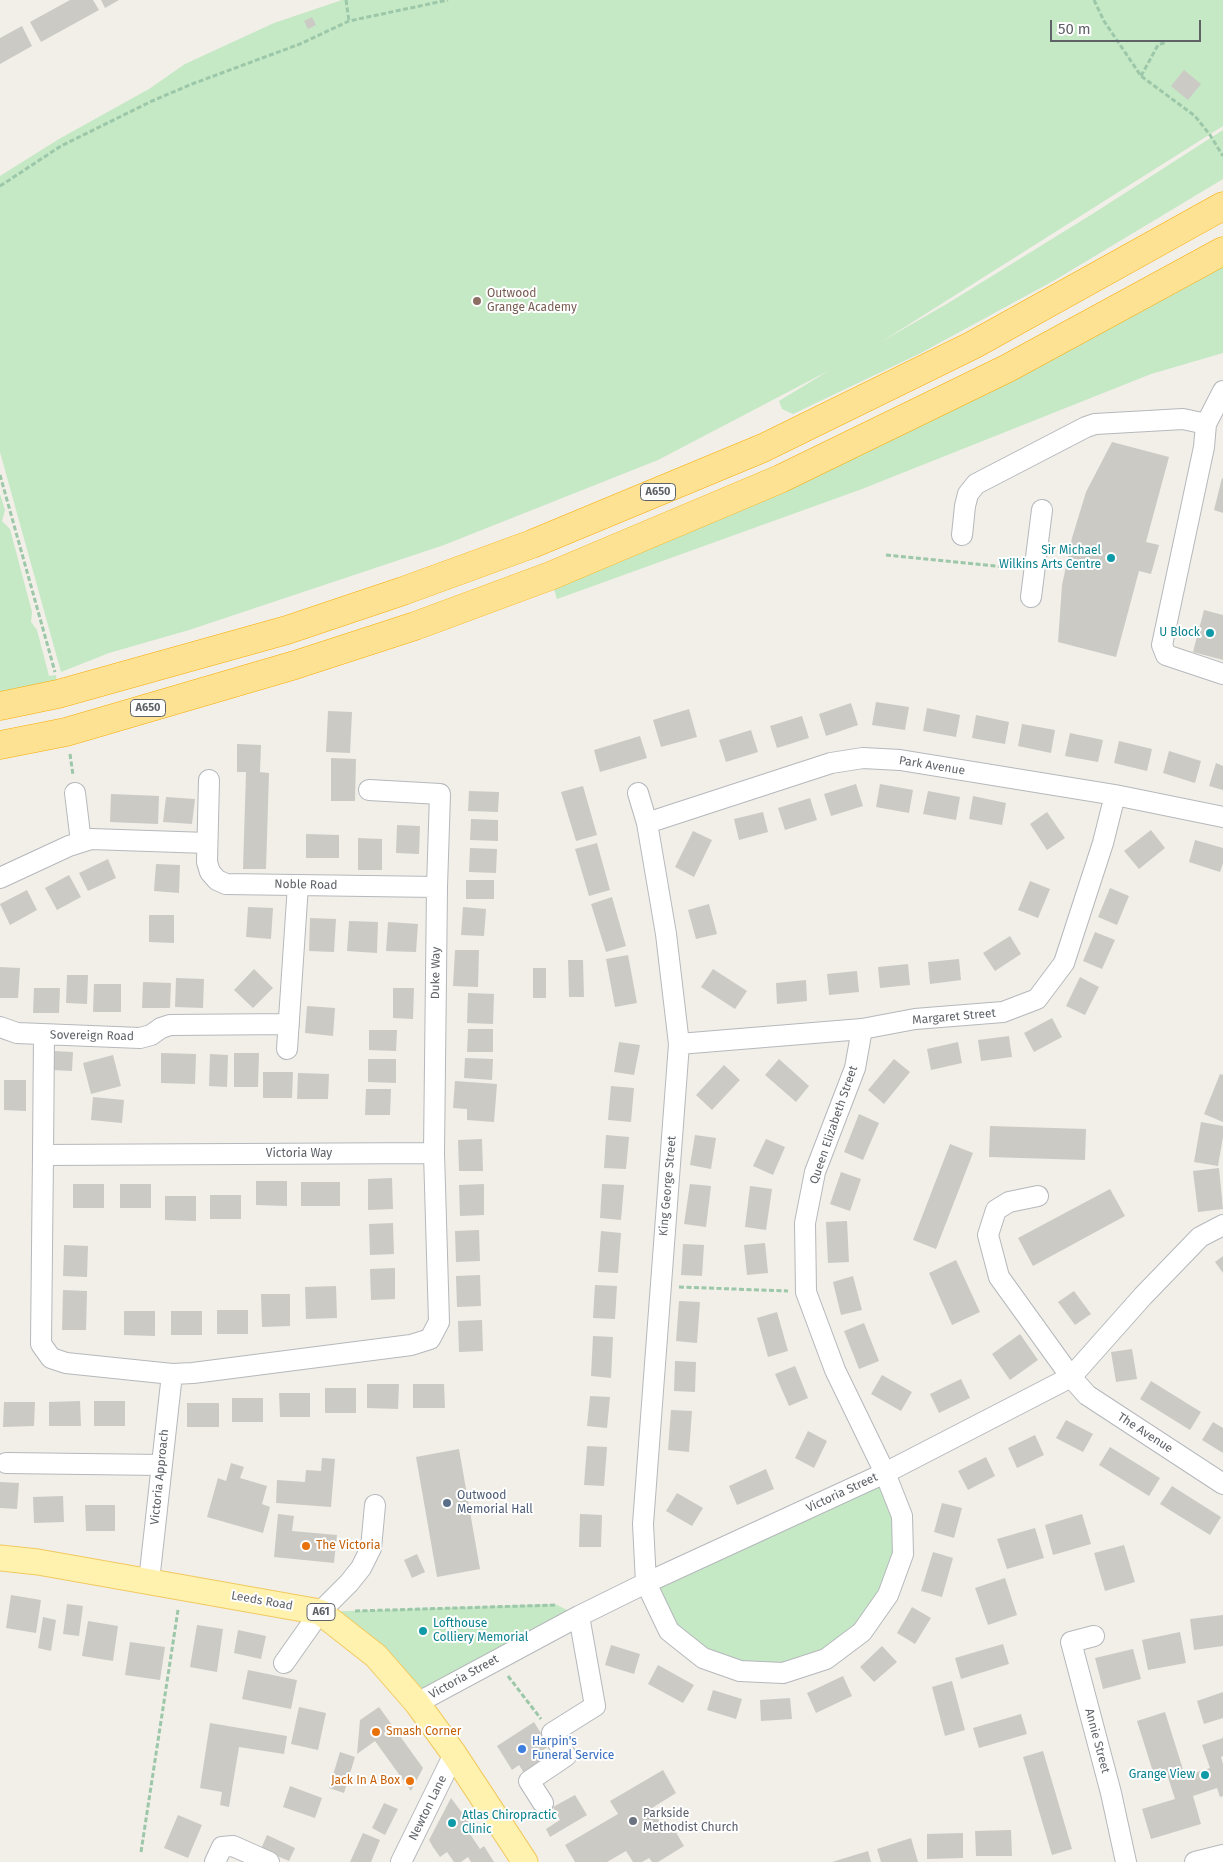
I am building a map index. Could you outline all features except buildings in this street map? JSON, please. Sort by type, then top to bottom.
[{"type":"highway","name":"A650","points":[[0,706],[58,694],[287,630],[403,591],[532,544],[763,448],[974,345],[1223,206]]},
{"type":"highway","name":"A650","points":[[0,745],[66,732],[295,665],[415,626],[550,576],[780,478],[990,377],[1223,251]]},
{"type":"main road","name":"Leeds Road","points":[[0,1558],[38,1562],[320,1612],[376,1656],[417,1702],[454,1754],[525,1862]]},
{"type":"street","points":[[1223,391],[1206,424],[1204,447],[1162,645],[1166,655],[1223,674]]},
{"type":"street","points":[[962,535],[968,494],[976,484],[1086,427],[1095,424],[1183,419],[1206,424]]},
{"type":"street","points":[[1031,598],[1033,543],[1042,510]]},
{"type":"street","name":"Park Avenue","points":[[647,823],[831,763],[863,758],[900,760],[1115,795],[1223,816]]},
{"type":"street","name":"Noble Road","points":[[209,780],[207,862],[210,872],[217,880],[226,884],[437,887]]},
{"type":"street","name":"Duke Way","points":[[369,790],[440,794],[434,1152]]},
{"type":"street","name":"King George Street","points":[[638,792],[647,823],[666,934],[679,1044],[643,1524],[646,1583]]},
{"type":"street","points":[[76,793],[81,842]]},
{"type":"street","name":"Margaret Street","points":[[679,1044],[862,1030],[916,1020],[1003,1012],[1037,999],[1064,962],[1103,843],[1115,795]]},
{"type":"street","points":[[0,878],[69,846],[91,839],[207,843]]},
{"type":"street","points":[[287,1048],[298,885]]},
{"type":"street","name":"Sovereign Road","points":[[42,1156],[44,1035],[140,1038],[151,1035],[161,1028],[170,1025],[289,1024]]},
{"type":"street","points":[[0,1027],[17,1033],[44,1035]]},
{"type":"street","name":"Queen Elizabeth Street","points":[[646,1583],[669,1631],[703,1658],[740,1671],[782,1673],[826,1658],[862,1632],[888,1595],[903,1554],[902,1516],[885,1473],[834,1370],[806,1292],[805,1224],[814,1180],[856,1068],[862,1030]]},
{"type":"street","points":[[42,1156],[42,1344],[51,1358],[66,1363],[172,1374],[193,1373],[411,1345],[430,1339],[439,1322],[434,1152]]},
{"type":"street","name":"Victoria Way","points":[[42,1156],[434,1152]]},
{"type":"street","name":"The Avenue","points":[[1038,1196],[1009,1202],[996,1210],[988,1235],[999,1277],[1071,1377],[1087,1395],[1223,1484]]},
{"type":"street","name":"Victoria Street","points":[[417,1702],[579,1616],[646,1583],[885,1473],[1071,1377],[1143,1296],[1200,1237],[1223,1225]]},
{"type":"street","name":"Victoria Approach","points":[[149,1581],[172,1374]]},
{"type":"street","points":[[6,1463],[162,1465]]},
{"type":"street","points":[[284,1663],[320,1612],[361,1568],[371,1548],[376,1505]]},
{"type":"street","points":[[543,1802],[529,1780],[566,1756],[552,1733],[595,1706],[579,1616]]},
{"type":"street","name":"Annie Street","points":[[1094,1636],[1071,1642],[1111,1793],[1126,1862]]},
{"type":"street","name":"Newton Lane","points":[[401,1862],[454,1754]]},
{"type":"street","points":[[216,1862],[222,1847],[233,1846],[269,1862]]},
{"type":"street","points":[[1195,1862],[1223,1855]]},
{"type":"path","points":[[346,0],[349,20]]},
{"type":"path","points":[[0,186],[61,146],[152,101],[192,84],[300,44],[349,20],[448,0]]},
{"type":"path","points":[[1094,0],[1104,21],[1141,76],[1195,116],[1223,156]]},
{"type":"path","points":[[1141,76],[1158,45],[1166,42]]},
{"type":"path","points":[[0,475],[56,675],[58,694]]},
{"type":"path","points":[[886,555],[1024,569],[1033,543]]},
{"type":"path","points":[[660,1287],[806,1292]]},
{"type":"path","points":[[141,1852],[182,1587]]},
{"type":"path","points":[[320,1612],[555,1604],[579,1616]]},
{"type":"path","points":[[496,1660],[552,1733]]},
{"type":"green space","name":"Outwood Grange Academy","points":[[342,0],[1223,0],[1223,126],[881,342],[950,302],[1094,213],[1223,130],[1223,179],[1055,280],[921,353],[793,414],[782,409],[779,401],[830,370],[658,460],[444,545],[189,630],[109,653],[61,672],[0,452],[0,176],[59,139],[149,89],[185,64],[274,23]]},
{"type":"green space","points":[[1223,251],[1223,353],[1151,374],[862,489],[557,599],[550,576]]},
{"type":"green space","points":[[0,494],[5,510],[2,521],[10,529],[32,612],[31,622],[37,630],[49,676],[56,675],[58,694],[0,706]]},
{"type":"green space","points":[[885,1473],[902,1516],[888,1595],[826,1659],[740,1671],[669,1631],[646,1583]]},
{"type":"green space","points":[[555,1604],[579,1616],[417,1703],[320,1612]]},
{"type":"place","name":"Outwood Grange Academy","points":[[477,301]]},
{"type":"place","name":"Sir Michael Wilkins Arts Centre","points":[[1111,558]]},
{"type":"place","name":"U Block","points":[[1210,633]]},
{"type":"place","name":"Outwood Memorial Hall","points":[[447,1503]]},
{"type":"place","name":"The Victoria","points":[[306,1546]]},
{"type":"place","name":"Lofthouse Colliery Memorial","points":[[423,1631]]},
{"type":"place","name":"Smash Corner","points":[[376,1732]]},
{"type":"place","name":"Harpin's Funeral Service","points":[[522,1749]]},
{"type":"place","name":"Grange View","points":[[1205,1775]]},
{"type":"place","name":"Jack In A Box","points":[[410,1781]]},
{"type":"place","name":"Parkside Methodist Church","points":[[633,1821]]},
{"type":"place","name":"Atlas Chiropractic Clinic","points":[[452,1823]]}]
